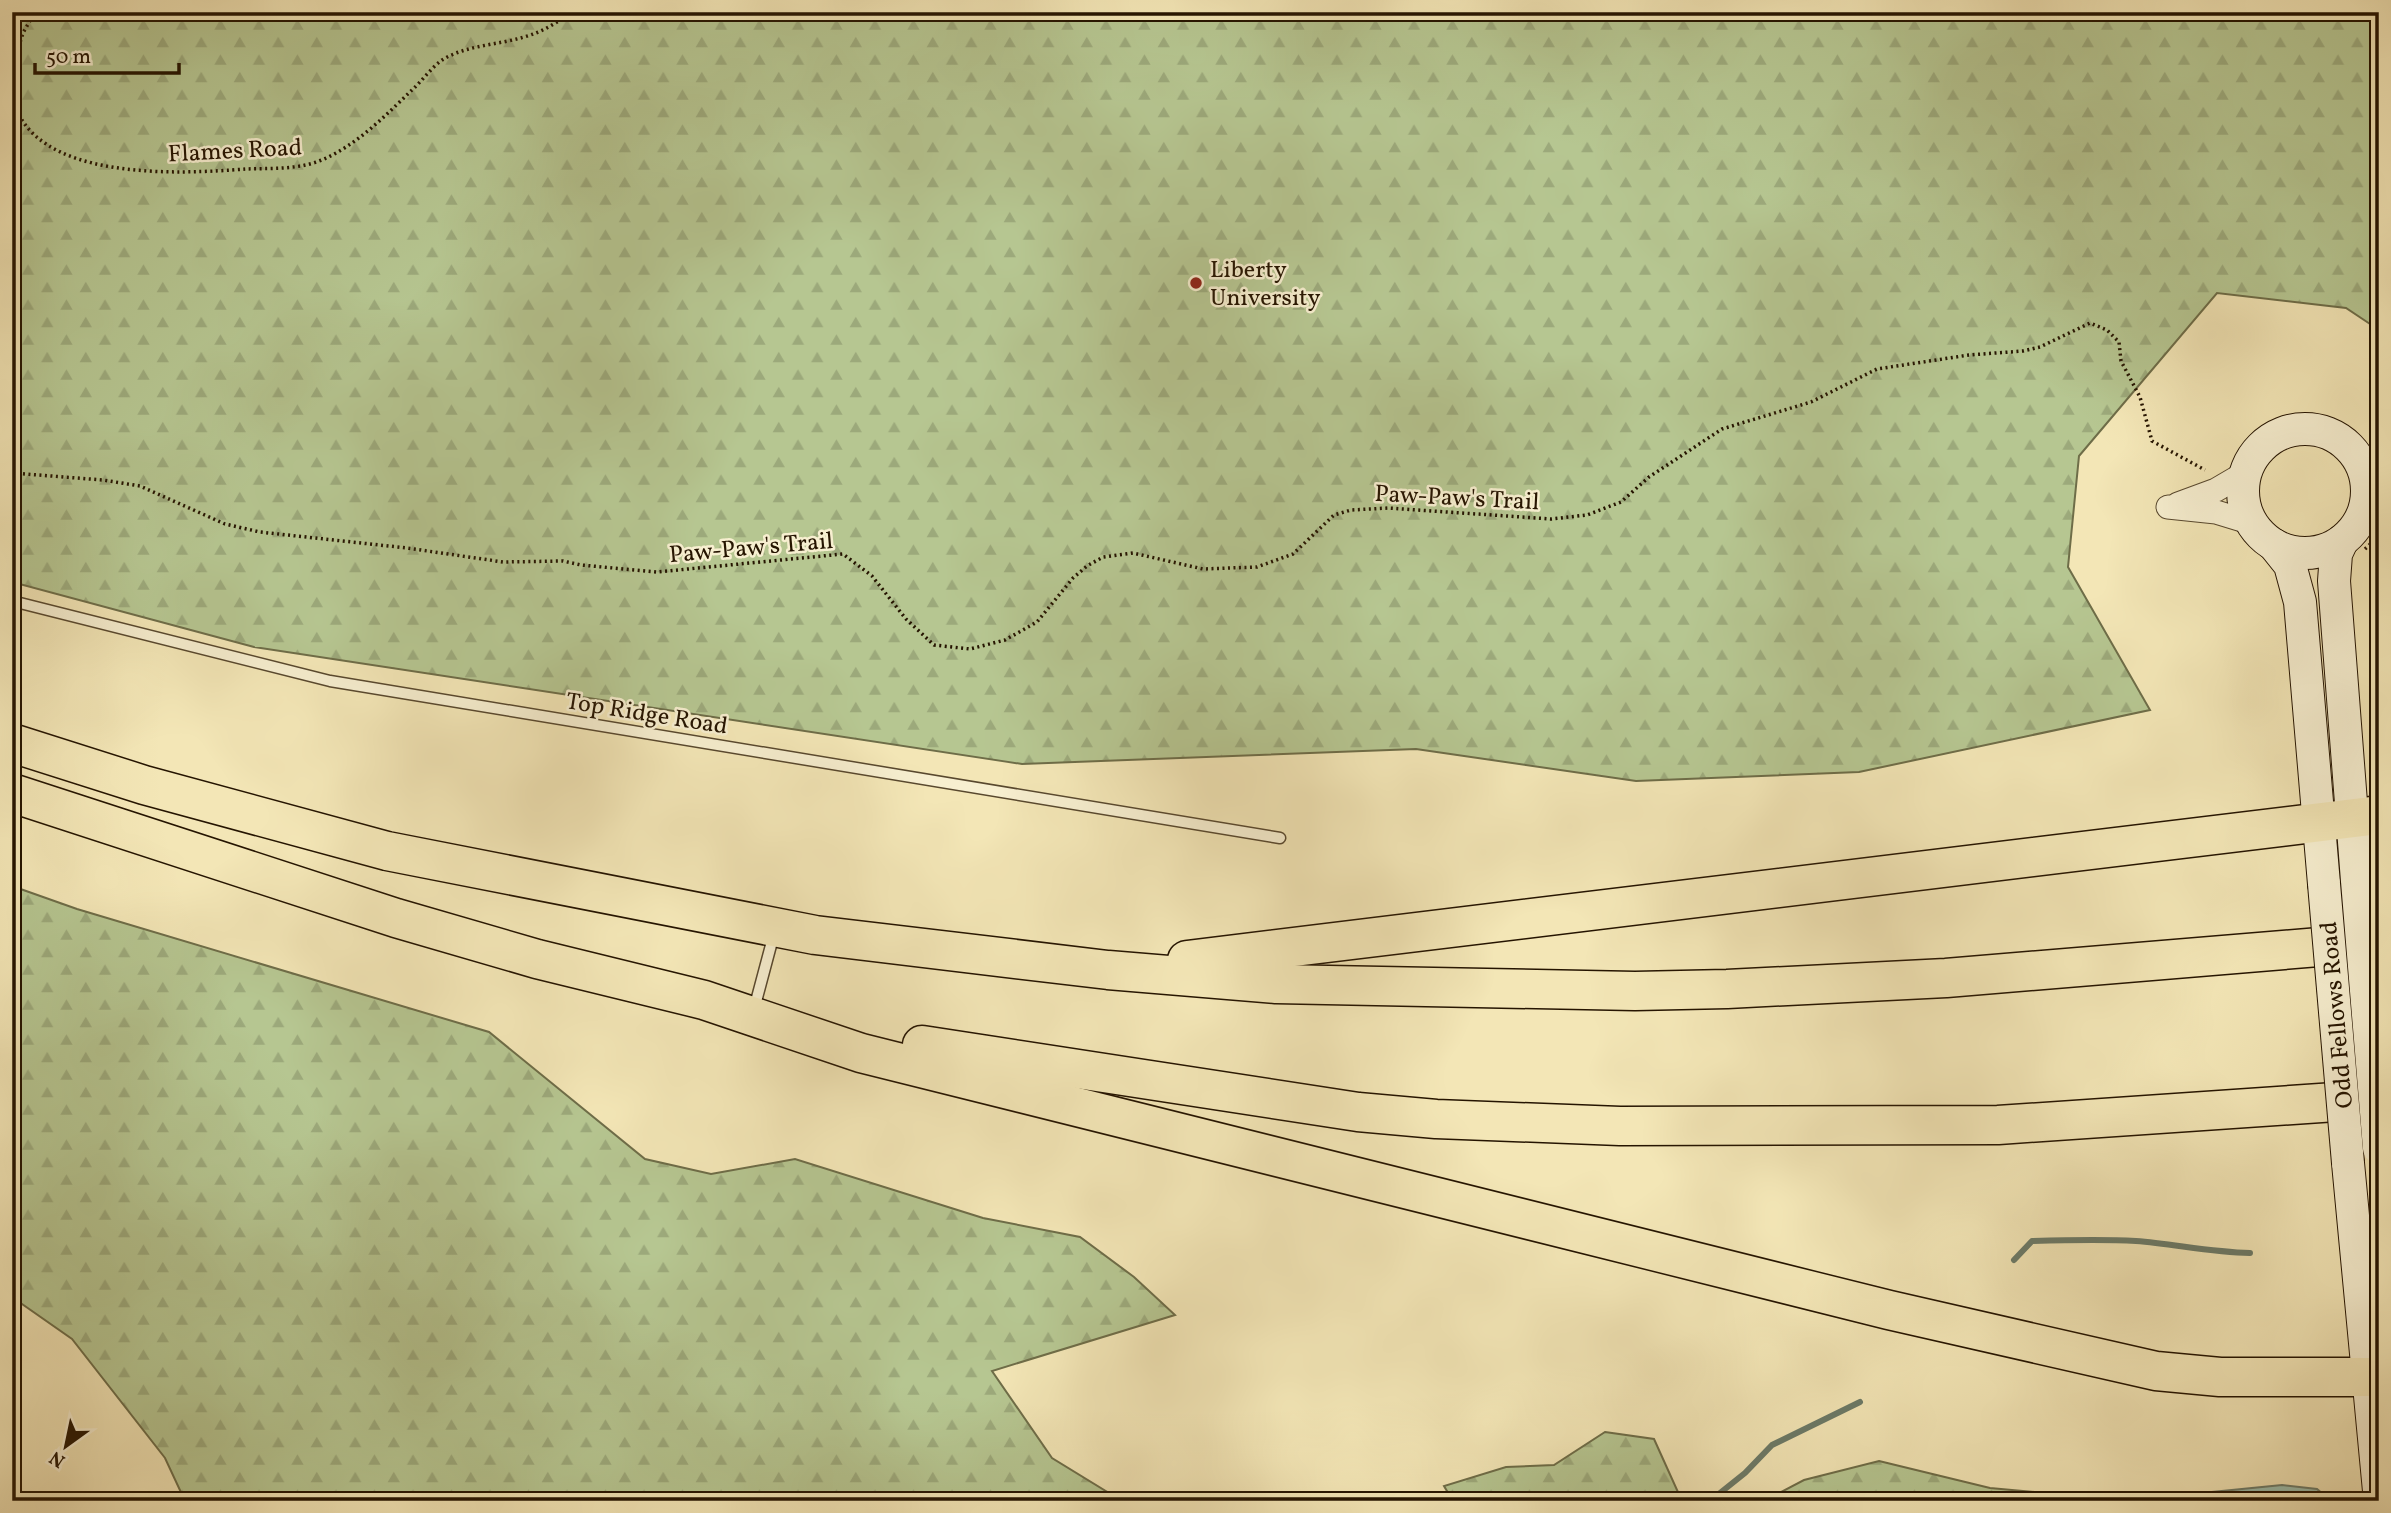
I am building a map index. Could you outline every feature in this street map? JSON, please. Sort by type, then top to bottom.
[{"type":"highway","points":[[12,743],[144,785],[387,851],[815,935],[1108,970],[1276,984],[1635,991],[1946,978],[2379,942]]},
{"type":"highway","points":[[12,793],[396,918],[537,959],[704,1000],[903,1041],[1055,1068],[1358,1112],[1436,1119],[1620,1126],[1998,1125],[2379,1099]]},
{"type":"highway","points":[[1108,970],[2351,817]]},
{"type":"highway","points":[[704,1000],[874,1056],[2004,1338],[2156,1371],[2220,1377],[2374,1377]]},
{"type":"main road","points":[[2302,428],[2322,430],[2340,438],[2370,465],[2361,521],[2326,550],[2309,553],[2291,551],[2263,534],[2245,507],[2245,473],[2253,455],[2267,441],[2284,432],[2302,428]]},
{"type":"main road","name":"Odd Fellows Road","points":[[2361,521],[2336,554],[2334,582],[2379,1148]]},
{"type":"main road","name":"Odd Fellows Road","points":[[2263,534],[2290,565],[2298,589],[2351,817],[2324,884],[2348,1163],[2374,1377],[2379,1491]]},
{"type":"street","points":[[2245,473],[2216,491],[2168,507],[2216,512],[2263,534]]},
{"type":"lane","name":"Top Ridge Road","points":[[12,601],[330,681],[1280,838]]},
{"type":"lane","points":[[754,1009],[776,928]]},
{"type":"path","points":[[12,68],[23,33],[35,12]]},
{"type":"path","name":"Flames Road","points":[[12,94],[15,107],[30,131],[55,149],[89,163],[183,174],[308,166],[328,158],[372,128],[443,60],[480,47],[524,37],[554,25],[571,12]]},
{"type":"path","name":"Paw-Paw's Trail","points":[[12,473],[103,480],[140,486],[225,524],[260,532],[407,548],[490,561],[563,561],[657,572],[843,554],[865,569],[906,619],[934,645],[970,649],[1005,640],[1037,622],[1073,578],[1087,566],[1103,558],[1133,553],[1203,569],[1257,567],[1293,554],[1334,514],[1351,509],[1388,508],[1551,519],[1587,515],[1621,502],[1649,477],[1722,429],[1811,402],[1877,369],[1969,355],[2023,351],[2040,347],[2090,323],[2107,330],[2119,342],[2121,361],[2140,397],[2152,441],[2200,470],[2245,473]]},
{"type":"green space","name":"Liberty University","points":[[12,12],[2379,12],[2379,330],[2346,308],[2217,293],[2079,456],[2068,567],[2150,710],[1859,772],[1636,781],[1416,749],[1022,764],[254,647],[12,582]]},
{"type":"green space","points":[[12,886],[77,909],[489,1032],[645,1159],[711,1174],[795,1159],[983,1218],[1080,1237],[1134,1277],[1175,1315],[992,1371],[1052,1458],[1122,1501],[185,1501],[165,1458],[72,1339],[12,1297]]},
{"type":"green space","points":[[1605,1432],[1654,1439],[1682,1501],[1453,1501],[1444,1486],[1506,1467],[1554,1465]]},
{"type":"green space","points":[[1879,1461],[1990,1488],[2079,1496],[2094,1501],[1764,1501],[1804,1480]]},
{"type":"water","points":[[2282,1485],[2317,1489],[2331,1501],[2205,1501],[2212,1492]]},
{"type":"waterway","points":[[2014,1260],[2032,1241],[2136,1241],[2250,1253]]},
{"type":"waterway","points":[[1710,1501],[1745,1473],[1772,1445],[1860,1402]]},
{"type":"place","name":"Liberty University","points":[[1196,283]]}]
